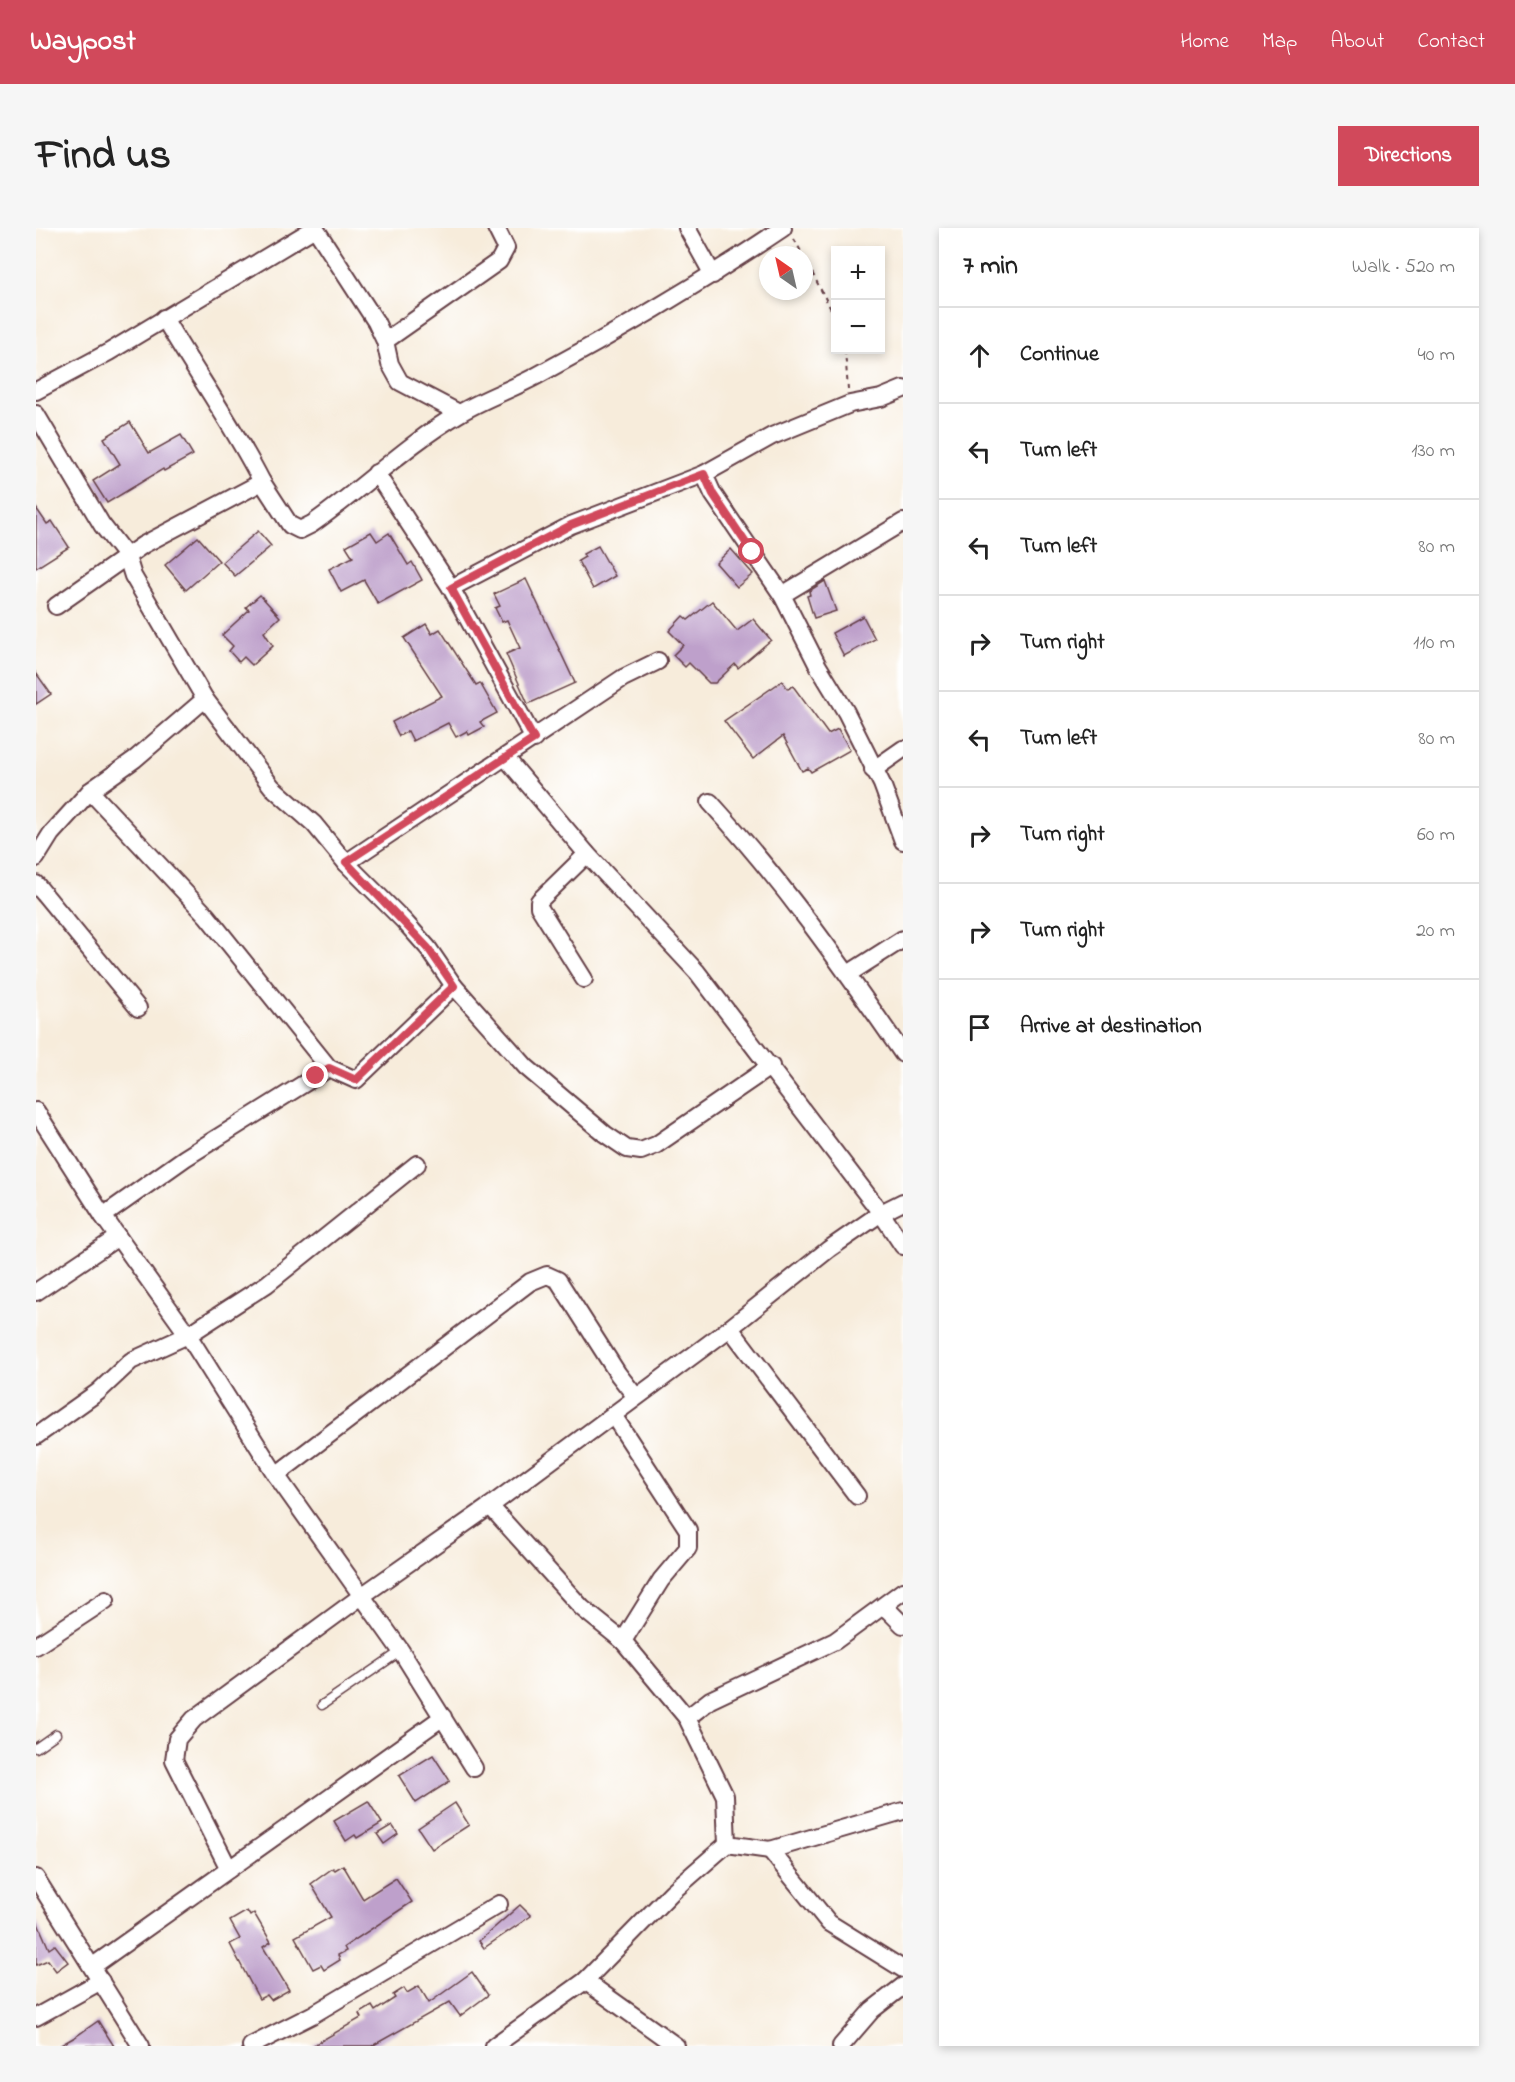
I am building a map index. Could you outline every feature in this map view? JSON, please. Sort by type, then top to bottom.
[{"type":"street","points":[[36,391],[315,228],[376,322],[385,341],[390,364],[400,382],[459,413]]},
{"type":"street","points":[[385,341],[499,261],[506,248],[496,228]]},
{"type":"street","points":[[687,228],[713,275]]},
{"type":"street","points":[[164,318],[210,396],[243,444],[262,482],[290,525],[300,530],[327,513],[376,473],[459,413],[545,371],[788,232]]},
{"type":"street","points":[[451,588],[571,525],[704,474],[772,436],[850,404],[881,398],[903,389]]},
{"type":"street","points":[[36,414],[102,525],[127,557],[133,576],[205,699],[272,787],[314,824],[346,862],[428,948],[454,986],[526,1067],[605,1134],[627,1149],[640,1151],[656,1145],[771,1066]]},
{"type":"street","points":[[376,473],[451,588],[534,739]]},
{"type":"street","points":[[704,474],[713,494],[782,595],[818,666],[846,712],[882,784],[902,834]]},
{"type":"street","points":[[56,606],[143,545],[262,482]]},
{"type":"street","points":[[782,595],[903,522]]},
{"type":"street","points":[[346,862],[506,758],[623,678],[658,660]]},
{"type":"street","points":[[36,858],[51,834],[90,791],[135,759],[205,699]]},
{"type":"street","points":[[873,770],[903,749]]},
{"type":"street","points":[[506,758],[587,854],[697,972],[771,1066],[903,1246]]},
{"type":"street","points":[[90,791],[207,916],[329,1068],[356,1080],[454,986]]},
{"type":"street","points":[[710,802],[782,883],[903,1054]]},
{"type":"street","points":[[584,979],[543,913],[539,901],[587,854]]},
{"type":"street","points":[[36,884],[138,1008]]},
{"type":"street","points":[[848,974],[903,939]]},
{"type":"street","points":[[103,1216],[185,1158],[329,1068]]},
{"type":"street","points":[[36,1111],[103,1216],[188,1335],[276,1475],[401,1651],[474,1768]]},
{"type":"street","points":[[36,1436],[98,1392],[131,1360],[188,1335],[267,1284],[417,1164]]},
{"type":"street","points":[[229,1869],[174,1760],[177,1739],[194,1719],[613,1415],[730,1328],[829,1249],[881,1213],[903,1202]]},
{"type":"street","points":[[36,1292],[118,1237]]},
{"type":"street","points":[[276,1475],[530,1282],[547,1275],[558,1280],[636,1397]]},
{"type":"street","points":[[730,1328],[857,1496]]},
{"type":"street","points":[[613,1415],[688,1530],[688,1548],[661,1580],[622,1641]]},
{"type":"street","points":[[490,1506],[582,1608],[622,1641],[687,1718],[725,1796],[727,1844]]},
{"type":"street","points":[[687,1718],[710,1700],[836,1641],[885,1607],[903,1591]]},
{"type":"street","points":[[36,1646],[106,1600]]},
{"type":"street","points":[[885,1607],[903,1625]]},
{"type":"street","points":[[36,2016],[97,1974],[229,1869],[443,1717]]},
{"type":"street","points":[[494,2046],[585,1981],[672,1892],[727,1844],[770,1850],[903,1811]]},
{"type":"street","points":[[770,1850],[829,1923],[903,1969]]},
{"type":"street","points":[[36,1878],[141,2046]]},
{"type":"street","points":[[251,2046],[312,2015],[499,1904]]},
{"type":"street","points":[[585,1981],[676,2046]]},
{"type":"street","points":[[841,2046],[872,2010],[903,1986]]},
{"type":"lane","points":[[322,1705],[401,1651]]},
{"type":"lane","points":[[36,1748],[56,1734]]},
{"type":"path","points":[[788,232],[797,246]]},
{"type":"path","points":[[813,274],[831,309]]},
{"type":"path","points":[[845,354],[850,404]]},
{"type":"building","points":[[130,422],[149,453],[181,435],[193,455],[164,471],[163,469],[107,503],[93,481],[120,464],[104,438]]},
{"type":"building","points":[[36,508],[47,524],[52,521],[69,547],[36,568]]},
{"type":"building","points":[[258,531],[271,546],[235,576],[222,562]]},
{"type":"building","points":[[371,532],[377,541],[389,533],[408,565],[412,562],[422,580],[378,604],[364,580],[341,592],[329,569],[353,557],[346,546]]},
{"type":"building","points":[[198,537],[219,561],[186,590],[165,565]]},
{"type":"building","points":[[598,546],[615,576],[593,589],[578,561],[585,557],[583,554]]},
{"type":"building","points":[[731,549],[753,574],[737,587],[716,563]]},
{"type":"building","points":[[526,579],[575,683],[528,704],[506,654],[520,648],[507,620],[502,622],[495,608],[500,606],[494,594]]},
{"type":"building","points":[[825,581],[836,611],[814,618],[807,596],[810,595],[809,591]]},
{"type":"building","points":[[260,595],[280,617],[264,632],[273,646],[252,665],[244,657],[239,662],[229,651],[233,646],[222,635],[249,610],[246,607]]},
{"type":"building","points":[[712,601],[737,631],[753,619],[771,640],[738,668],[735,664],[715,683],[709,683],[689,663],[685,667],[673,655],[683,645],[669,631],[683,616],[688,620]]},
{"type":"building","points":[[863,616],[875,639],[844,656],[832,633]]},
{"type":"building","points":[[426,624],[432,634],[440,629],[476,685],[480,683],[497,713],[480,722],[484,727],[469,735],[467,731],[456,737],[448,723],[413,741],[408,731],[399,736],[392,722],[442,696],[404,638]]},
{"type":"building","points":[[36,673],[51,694],[36,704]]},
{"type":"building","points":[[782,681],[788,689],[793,686],[828,734],[838,729],[850,750],[811,772],[808,768],[802,771],[783,736],[753,759],[724,721]]},
{"type":"building","points":[[433,1755],[450,1781],[416,1803],[399,1776]]},
{"type":"building","points":[[368,1801],[382,1823],[357,1838],[355,1835],[346,1841],[334,1821]]},
{"type":"building","points":[[455,1803],[469,1825],[432,1849],[418,1828]]},
{"type":"building","points":[[392,1825],[398,1834],[384,1844],[377,1834]]},
{"type":"building","points":[[343,1865],[363,1899],[396,1878],[412,1902],[344,1947],[346,1951],[338,1955],[340,1960],[324,1970],[321,1965],[313,1969],[295,1937],[331,1917],[311,1884],[333,1868],[335,1870]]},
{"type":"building","points":[[520,1905],[531,1916],[484,1948],[479,1941]]},
{"type":"building","points":[[247,1911],[250,1916],[254,1913],[271,1942],[263,1947],[289,1990],[271,2000],[267,1995],[259,1999],[230,1944],[240,1939],[230,1921]]},
{"type":"building","points":[[36,1919],[49,1949],[55,1945],[68,1962],[56,1971],[48,1960],[36,1965]]},
{"type":"building","points":[[472,1972],[488,1995],[460,2016],[450,2002],[372,2046],[312,2046],[361,2018],[359,2014],[372,2006],[375,2011],[395,1998],[393,1995],[404,1988],[407,1993],[419,1986],[429,2003]]},
{"type":"building","points":[[98,2021],[114,2046],[59,2046],[75,2037]]},
{"type":"route","points":[[316,1076],[329,1068],[356,1080],[365,1074],[454,986],[446,971],[428,948],[346,862],[534,739],[451,588],[571,525],[704,474],[713,494],[752,552]]}]
